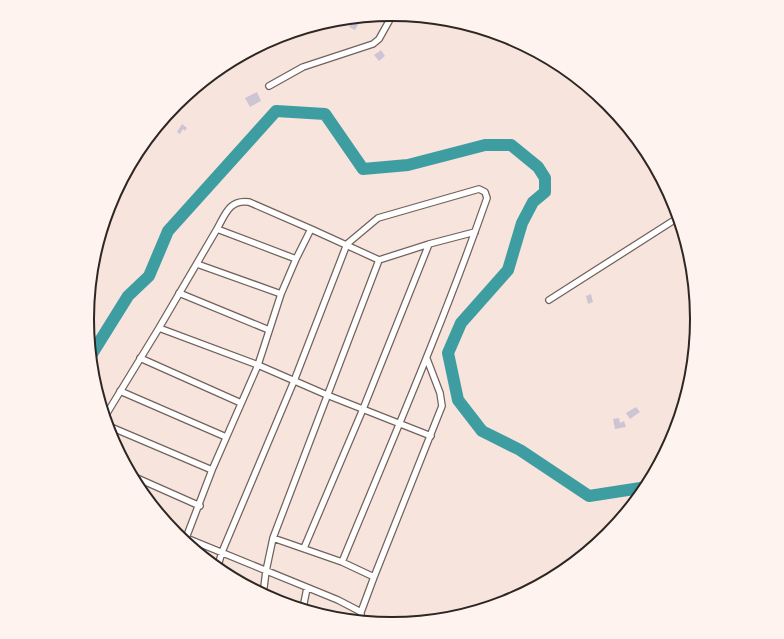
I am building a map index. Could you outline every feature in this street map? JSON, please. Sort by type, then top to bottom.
[{"type":"street","points":[[269,86],[303,67],[373,44],[379,39],[389,21]]},
{"type":"street","points":[[219,563],[294,381],[347,244],[378,218],[479,189],[485,192],[487,198],[475,232],[427,359],[398,424],[342,562]]},
{"type":"street","points":[[108,411],[159,328],[229,208],[236,202],[249,202],[347,244],[379,260],[429,244],[475,232]]},
{"type":"street","points":[[548,300],[674,220]]},
{"type":"street","points":[[217,229],[296,260]]},
{"type":"street","points":[[187,536],[200,506],[212,470],[226,436],[258,365],[281,294],[311,229]]},
{"type":"street","points":[[304,548],[363,409],[429,244]]},
{"type":"street","points":[[264,589],[273,538],[379,260]]},
{"type":"street","points":[[197,264],[281,294]]},
{"type":"street","points":[[179,293],[269,330]]},
{"type":"street","points":[[159,328],[258,365],[327,395],[431,436]]},
{"type":"street","points":[[140,358],[241,403]]},
{"type":"street","points":[[361,616],[361,612],[374,577],[442,406],[440,393],[427,359]]},
{"type":"street","points":[[120,391],[226,436]]},
{"type":"street","points":[[114,428],[212,470]]},
{"type":"street","points":[[140,480],[200,506]]},
{"type":"street","points":[[273,538],[342,562],[374,577]]},
{"type":"street","points":[[190,540],[338,600],[361,612]]},
{"type":"street","points":[[304,605],[307,588]]},
{"type":"building","points":[[359,23],[355,30],[349,27],[350,24]]},
{"type":"building","points":[[381,50],[385,56],[379,61],[374,55]]},
{"type":"building","points":[[257,92],[261,101],[250,107],[245,98]]},
{"type":"building","points":[[182,124],[187,128],[185,131],[183,129],[180,134],[177,132]]},
{"type":"building","points":[[591,294],[593,302],[588,304],[586,296]]},
{"type":"building","points":[[636,407],[640,412],[630,419],[626,413]]},
{"type":"building","points":[[619,418],[620,423],[624,421],[626,427],[615,429],[613,419]]},
{"type":"waterway","points":[[95,349],[128,296],[149,276],[168,231],[276,111],[325,114],[363,169],[408,165],[485,145],[511,145],[538,167],[545,178],[545,192],[533,202],[522,223],[508,270],[461,323],[448,353],[458,400],[482,431],[520,450],[589,496],[638,488]]}]
